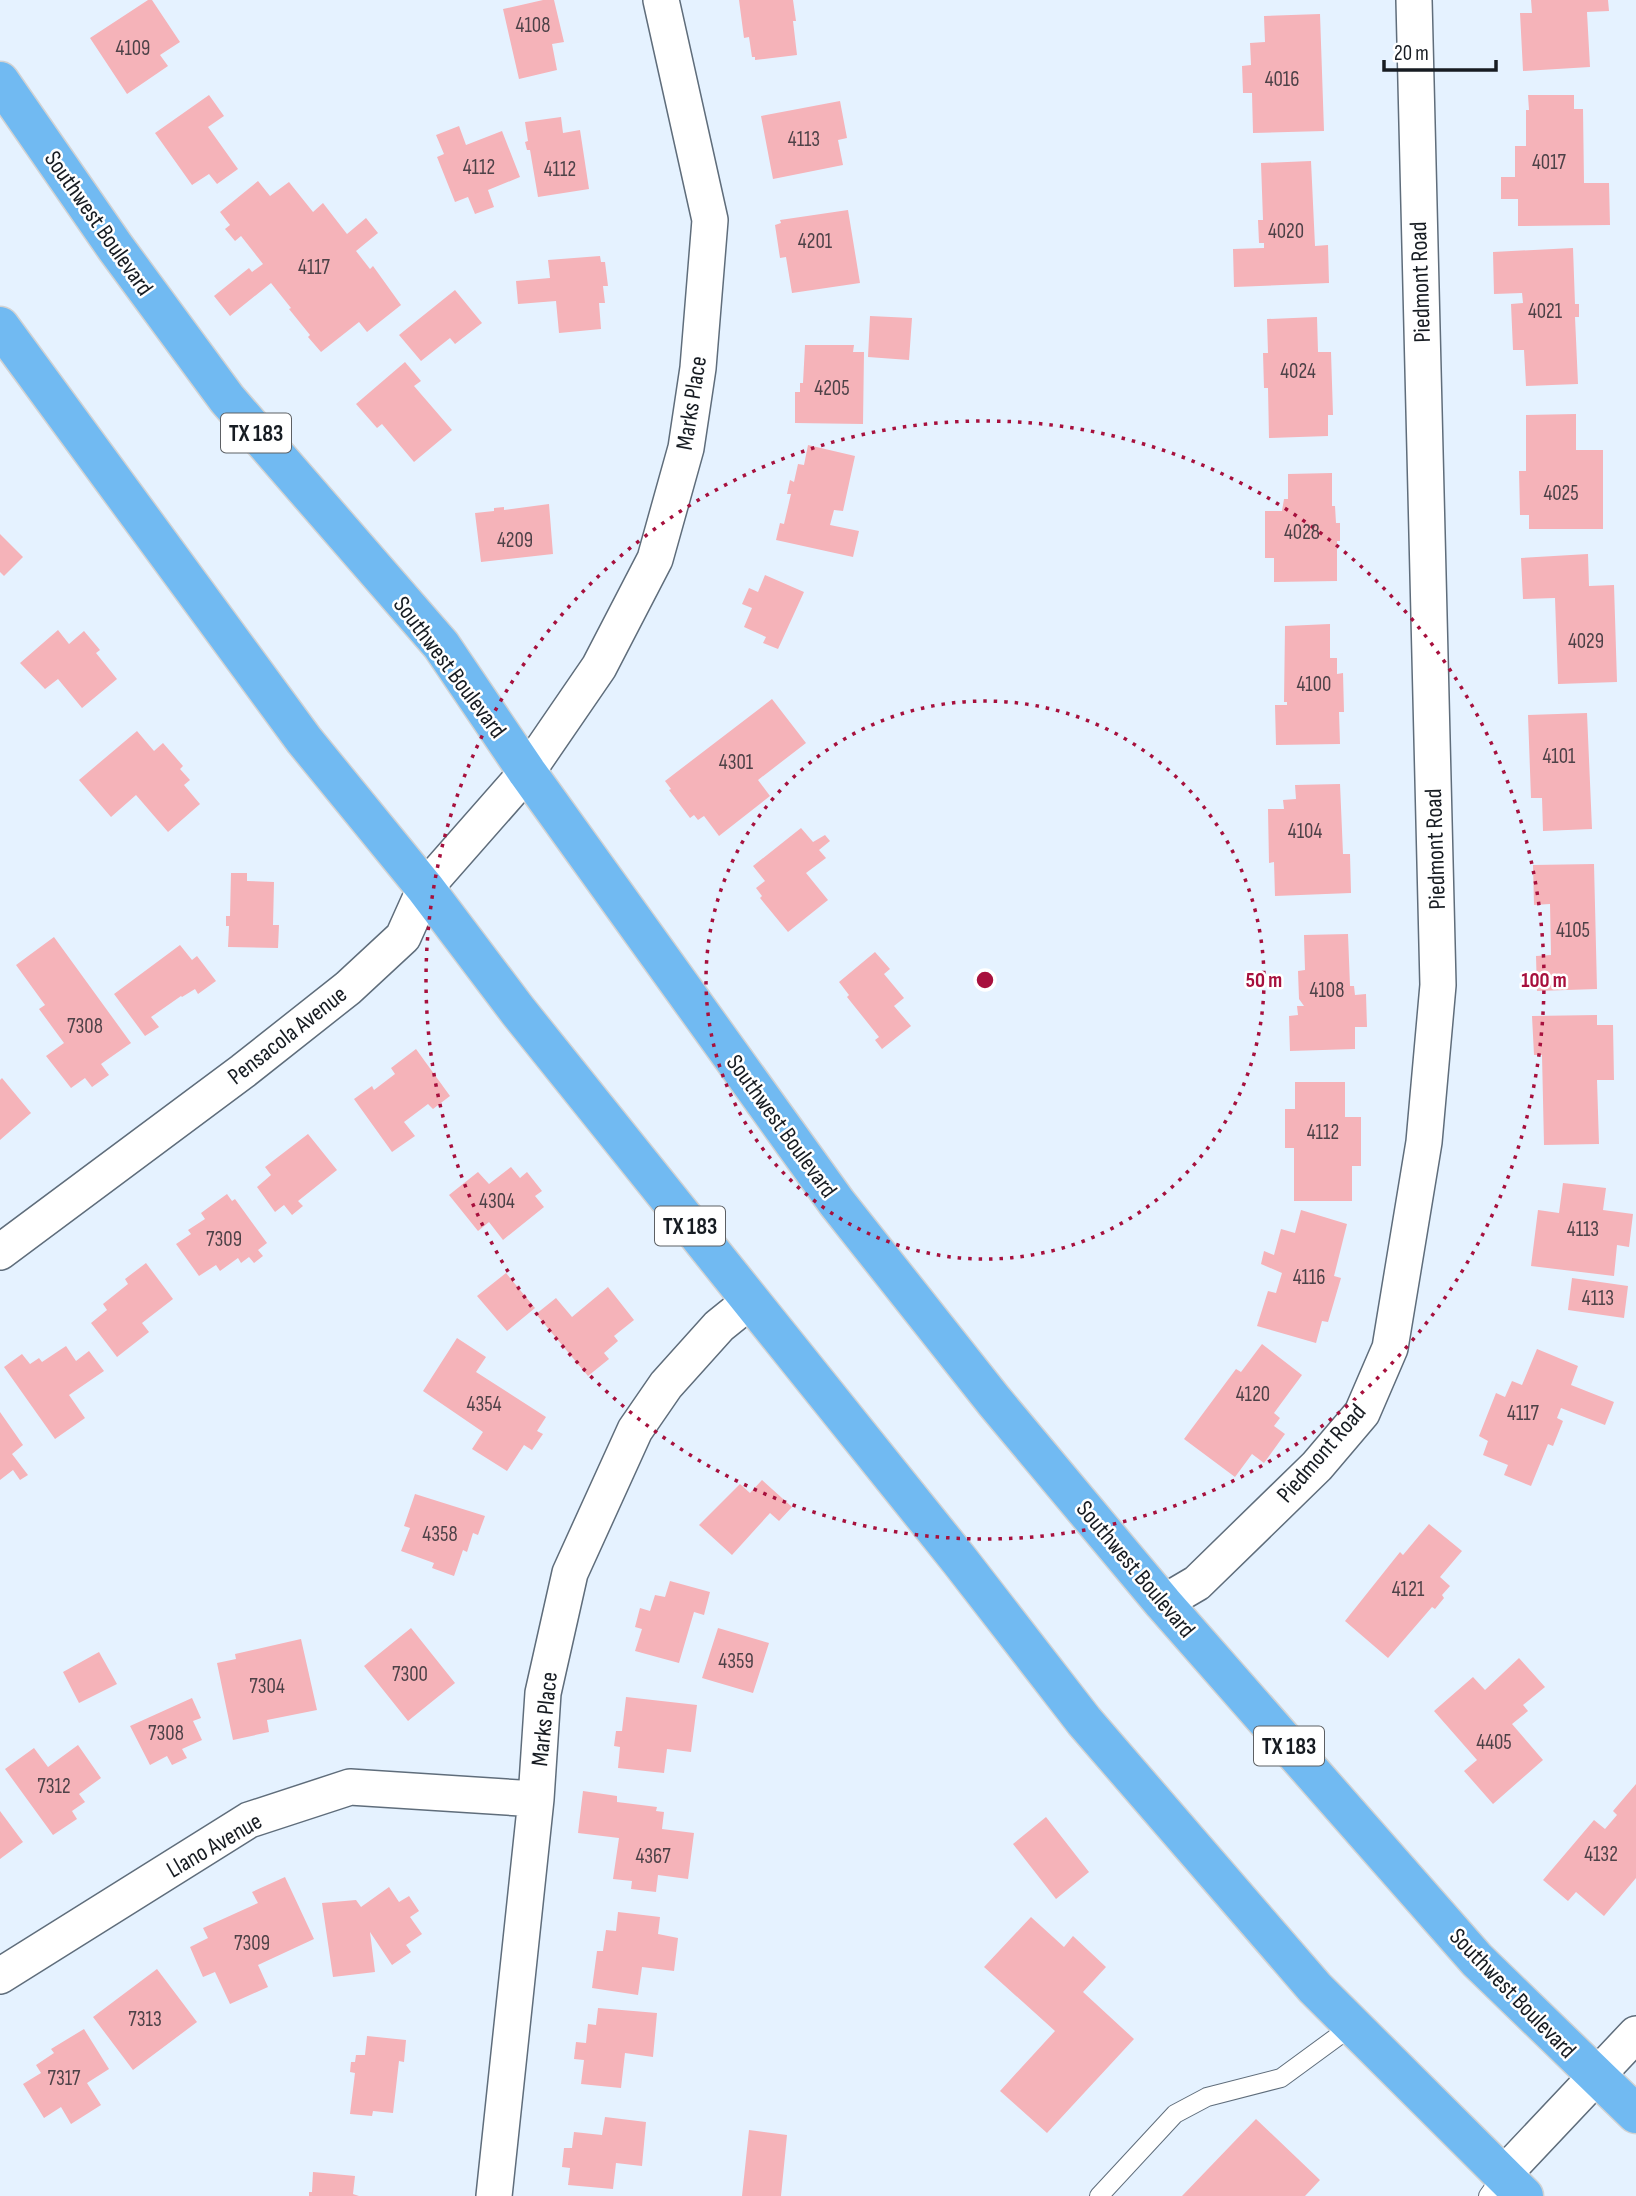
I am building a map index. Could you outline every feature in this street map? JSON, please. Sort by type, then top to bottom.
[{"type":"main road","name":"Southwest Boulevard","points":[[0,81],[115,247],[227,399],[440,645],[527,772],[837,1203],[994,1401],[1163,1603],[1478,1960],[1636,2113]]},
{"type":"main road","name":"TX 183","points":[[5,345],[304,740],[425,888],[517,1011],[951,1550],[1084,1721],[1314,1988],[1505,2189]]},
{"type":"street","name":"Marks Place","points":[[527,772],[599,667],[655,559],[686,448],[698,368],[710,220],[661,0]]},
{"type":"street","name":"Piedmont Road","points":[[1163,1603],[1197,1583],[1317,1466],[1362,1413],[1391,1348],[1424,1142],[1438,985],[1414,0]]},
{"type":"street","name":"Pensacola Avenue","points":[[0,1252],[348,988],[403,937],[425,888],[527,772]]},
{"type":"street","name":"Marks Place","points":[[494,2196],[536,1799],[543,1693],[570,1573],[635,1430],[666,1385],[719,1326],[750,1301]]},
{"type":"street","name":"Llano Avenue","points":[[0,1976],[249,1820],[350,1787],[536,1799]]},
{"type":"street","points":[[1505,2189],[1636,2034]]},
{"type":"lane","points":[[1098,2196],[1175,2114],[1207,2097],[1282,2078],[1352,2026]]},
{"type":"building","points":[[152,0],[180,42],[160,55],[168,66],[127,94],[90,38]]},
{"type":"building","points":[[554,0],[564,42],[552,44],[557,70],[519,79],[503,9]]},
{"type":"building","points":[[739,0],[793,0],[797,55],[755,60],[755,57],[752,57],[749,37],[744,38]]},
{"type":"building","points":[[1531,0],[1608,0],[1609,11],[1587,12],[1590,67],[1523,71],[1520,13],[1532,13]]},
{"type":"building","points":[[1320,14],[1324,131],[1253,133],[1252,93],[1243,93],[1242,66],[1251,65],[1250,43],[1265,42],[1264,16]]},
{"type":"building","points":[[209,95],[224,116],[208,127],[238,169],[217,184],[209,174],[192,185],[155,133]]},
{"type":"building","points":[[1528,95],[1574,95],[1574,109],[1583,109],[1584,183],[1609,183],[1610,225],[1518,226],[1518,199],[1501,199],[1501,177],[1515,177],[1515,146],[1526,146]]},
{"type":"building","points":[[840,101],[847,138],[838,140],[843,165],[773,179],[761,116]]},
{"type":"building","points":[[561,117],[563,133],[580,130],[589,189],[538,197],[530,150],[527,150],[525,142],[528,141],[525,122]]},
{"type":"building","points":[[459,126],[466,145],[502,131],[520,177],[488,190],[494,207],[475,214],[468,197],[455,202],[437,157],[444,154],[436,135]]},
{"type":"building","points":[[1311,161],[1315,246],[1328,245],[1329,283],[1234,287],[1233,249],[1264,248],[1264,243],[1259,243],[1258,220],[1263,220],[1261,163]]},
{"type":"building","points":[[258,181],[270,196],[289,182],[313,212],[323,203],[347,234],[366,218],[378,233],[356,251],[370,269],[373,266],[401,305],[367,332],[359,322],[321,352],[271,283],[230,316],[214,296],[249,268],[252,272],[263,264],[241,236],[235,241],[225,229],[230,225],[220,212]]},
{"type":"building","points":[[848,210],[860,283],[792,293],[786,257],[780,258],[775,225],[781,223],[780,220]]},
{"type":"building","points":[[1573,248],[1575,304],[1579,304],[1579,317],[1575,317],[1578,384],[1526,386],[1524,350],[1513,350],[1511,304],[1523,303],[1522,293],[1494,294],[1493,252]]},
{"type":"building","points":[[600,256],[601,262],[605,262],[608,286],[603,286],[605,303],[599,303],[601,329],[559,333],[556,301],[518,304],[516,281],[550,278],[548,260]]},
{"type":"building","points":[[455,290],[482,323],[455,344],[450,338],[421,361],[399,335]]},
{"type":"building","points":[[870,316],[912,318],[909,360],[868,357]]},
{"type":"building","points":[[1317,317],[1318,352],[1331,352],[1333,415],[1328,415],[1328,436],[1269,438],[1268,388],[1264,388],[1263,353],[1268,353],[1267,319]]},
{"type":"building","points":[[805,345],[854,345],[853,352],[864,352],[863,424],[795,423],[795,392],[800,392],[800,383],[803,383]]},
{"type":"building","points":[[405,362],[421,381],[414,386],[452,430],[414,462],[382,424],[377,428],[356,404]]},
{"type":"building","points":[[1576,414],[1576,450],[1603,450],[1603,529],[1529,529],[1529,515],[1520,515],[1519,471],[1526,471],[1526,415]]},
{"type":"building","points":[[808,445],[855,456],[843,511],[834,510],[830,525],[859,531],[853,557],[776,540],[780,523],[784,524],[791,494],[787,494],[790,480],[794,482],[798,464],[804,465]]},
{"type":"building","points":[[1332,473],[1332,506],[1335,506],[1336,523],[1340,523],[1337,581],[1274,582],[1274,558],[1265,558],[1265,511],[1282,511],[1284,499],[1288,499],[1288,474]]},
{"type":"building","points":[[549,504],[553,554],[481,562],[475,513],[494,511],[494,508],[504,507],[504,510]]},
{"type":"building","points":[[0,534],[23,557],[4,576],[0,572]]},
{"type":"building","points":[[1588,554],[1589,586],[1614,585],[1617,682],[1558,684],[1555,598],[1523,599],[1521,558]]},
{"type":"building","points":[[765,575],[804,592],[778,649],[763,643],[766,637],[744,627],[752,608],[742,604],[749,588],[758,592]]},
{"type":"building","points":[[1330,624],[1330,658],[1337,658],[1337,674],[1343,673],[1344,712],[1339,712],[1340,744],[1276,745],[1275,705],[1287,705],[1287,702],[1284,702],[1285,626]]},
{"type":"building","points":[[58,630],[69,644],[84,631],[100,650],[96,653],[117,679],[82,708],[58,679],[45,689],[20,663]]},
{"type":"building","points":[[772,699],[806,743],[758,780],[770,796],[719,836],[704,816],[698,820],[694,815],[690,818],[665,781]]},
{"type":"building","points":[[1587,713],[1592,829],[1543,831],[1542,798],[1531,798],[1528,715]]},
{"type":"building","points":[[137,731],[154,751],[163,743],[183,766],[180,769],[190,780],[184,785],[200,804],[168,832],[136,795],[111,817],[79,780]]},
{"type":"building","points":[[1340,784],[1343,854],[1350,854],[1351,893],[1275,896],[1274,862],[1269,863],[1268,809],[1284,809],[1283,800],[1296,799],[1295,785]]},
{"type":"building","points":[[801,828],[813,842],[825,835],[830,841],[819,850],[826,858],[806,873],[828,900],[788,932],[760,898],[762,896],[756,888],[765,881],[753,866]]},
{"type":"building","points":[[1594,864],[1597,989],[1537,991],[1536,956],[1551,955],[1550,904],[1534,905],[1533,865]]},
{"type":"building","points":[[231,873],[247,873],[247,881],[274,882],[273,925],[279,925],[278,948],[228,947],[229,926],[226,926],[226,916],[230,916]]},
{"type":"building","points":[[1348,934],[1350,986],[1354,986],[1355,995],[1366,994],[1367,1027],[1355,1027],[1355,1049],[1290,1051],[1289,1016],[1298,1015],[1297,1006],[1304,1006],[1299,999],[1298,971],[1305,970],[1304,935]]},
{"type":"building","points":[[54,937],[131,1043],[101,1064],[109,1075],[92,1087],[85,1078],[71,1088],[46,1056],[64,1043],[39,1009],[45,1005],[16,965]]},
{"type":"building","points":[[180,945],[192,960],[197,956],[216,981],[198,994],[195,989],[181,996],[151,1017],[159,1027],[145,1036],[114,994]]},
{"type":"building","points":[[875,952],[890,969],[884,974],[904,998],[894,1006],[911,1026],[882,1049],[875,1040],[879,1037],[847,997],[849,995],[839,982]]},
{"type":"building","points":[[1597,1015],[1597,1025],[1613,1025],[1614,1080],[1597,1080],[1599,1144],[1544,1145],[1542,1055],[1534,1055],[1532,1016]]},
{"type":"building","points":[[416,1049],[450,1096],[433,1109],[428,1104],[404,1122],[415,1136],[392,1152],[354,1099],[372,1086],[374,1090],[395,1074],[391,1068]]},
{"type":"building","points":[[2,1078],[31,1113],[0,1140],[0,1080]]},
{"type":"building","points":[[1295,1082],[1345,1082],[1345,1117],[1361,1117],[1361,1166],[1352,1166],[1352,1201],[1294,1201],[1294,1148],[1285,1148],[1285,1109],[1295,1109]]},
{"type":"building","points":[[308,1134],[337,1170],[298,1201],[303,1206],[292,1215],[284,1205],[275,1212],[257,1187],[271,1175],[265,1167]]},
{"type":"building","points":[[511,1167],[520,1178],[527,1172],[542,1191],[535,1196],[544,1207],[503,1240],[489,1222],[478,1231],[449,1195],[478,1172],[489,1184]]},
{"type":"building","points":[[1563,1183],[1606,1188],[1603,1210],[1633,1214],[1629,1247],[1617,1245],[1614,1276],[1531,1266],[1538,1210],[1559,1213]]},
{"type":"building","points":[[227,1194],[232,1201],[235,1199],[267,1243],[258,1250],[263,1256],[254,1263],[249,1257],[241,1263],[238,1258],[220,1271],[216,1265],[199,1276],[176,1244],[191,1234],[188,1230],[205,1219],[201,1213]]},
{"type":"building","points":[[1301,1210],[1347,1224],[1334,1276],[1341,1278],[1328,1322],[1322,1321],[1316,1343],[1257,1326],[1268,1291],[1276,1293],[1282,1273],[1261,1264],[1264,1251],[1274,1255],[1281,1229],[1295,1233]]},
{"type":"building","points":[[146,1263],[173,1299],[142,1323],[149,1332],[117,1357],[91,1323],[107,1310],[103,1304],[128,1284],[125,1279]]},
{"type":"building","points":[[506,1273],[535,1308],[507,1331],[477,1296]]},
{"type":"building","points":[[1572,1278],[1628,1286],[1624,1318],[1568,1310]]},
{"type":"building","points":[[608,1287],[634,1320],[614,1336],[618,1341],[604,1353],[609,1359],[588,1376],[536,1314],[556,1298],[572,1317]]},
{"type":"building","points":[[457,1338],[486,1357],[476,1372],[546,1417],[537,1431],[543,1434],[532,1450],[524,1445],[507,1471],[472,1449],[483,1432],[423,1391]]},
{"type":"building","points":[[1262,1344],[1302,1375],[1274,1413],[1280,1418],[1274,1426],[1285,1434],[1264,1463],[1252,1454],[1235,1477],[1184,1439],[1236,1369],[1241,1372]]},
{"type":"building","points":[[66,1346],[76,1361],[89,1351],[104,1371],[69,1395],[85,1418],[55,1439],[4,1367],[22,1354],[30,1364],[39,1358],[42,1362]]},
{"type":"building","points":[[1537,1349],[1578,1366],[1571,1385],[1614,1402],[1605,1425],[1561,1408],[1557,1418],[1563,1421],[1553,1446],[1548,1444],[1531,1486],[1504,1475],[1508,1465],[1483,1455],[1488,1441],[1479,1436],[1496,1393],[1505,1397],[1512,1381],[1522,1385]]},
{"type":"building","points":[[0,1412],[23,1445],[12,1454],[28,1475],[20,1480],[13,1470],[0,1480]]},
{"type":"building","points":[[762,1480],[792,1507],[779,1521],[770,1513],[732,1555],[699,1525],[740,1484],[750,1493]]},
{"type":"building","points":[[415,1494],[485,1516],[478,1535],[473,1533],[467,1552],[463,1550],[454,1576],[432,1568],[434,1563],[401,1551],[410,1528],[404,1526]]},
{"type":"building","points":[[1429,1524],[1462,1551],[1440,1577],[1450,1586],[1442,1595],[1444,1598],[1435,1609],[1432,1607],[1388,1658],[1345,1621],[1400,1552],[1403,1555]]},
{"type":"building","points":[[670,1581],[710,1592],[704,1615],[694,1612],[679,1663],[635,1651],[642,1629],[635,1627],[640,1608],[650,1611],[655,1595],[665,1597]]},
{"type":"building","points":[[411,1628],[455,1683],[408,1721],[364,1666]]},
{"type":"building","points":[[718,1628],[769,1643],[753,1693],[702,1678]]},
{"type":"building","points":[[301,1639],[317,1710],[267,1720],[269,1732],[233,1740],[217,1663],[236,1659],[235,1654]]},
{"type":"building","points":[[99,1652],[117,1684],[79,1703],[63,1672]]},
{"type":"building","points":[[1519,1658],[1545,1687],[1523,1705],[1528,1711],[1512,1724],[1543,1760],[1493,1804],[1464,1771],[1477,1760],[1434,1711],[1473,1677],[1485,1690]]},
{"type":"building","points":[[626,1697],[697,1705],[691,1752],[667,1749],[664,1773],[618,1768],[620,1747],[614,1746],[616,1731],[622,1731]]},
{"type":"building","points":[[192,1698],[201,1718],[193,1721],[202,1740],[182,1749],[187,1758],[172,1765],[167,1756],[150,1765],[130,1726]]},
{"type":"building","points":[[78,1745],[101,1778],[79,1794],[85,1802],[72,1811],[77,1819],[53,1835],[5,1769],[34,1748],[48,1767]]},
{"type":"building","points":[[1636,1784],[1636,1878],[1604,1916],[1576,1892],[1568,1901],[1543,1880],[1594,1820],[1605,1829],[1617,1815],[1613,1811]]},
{"type":"building","points":[[583,1791],[617,1796],[617,1802],[657,1807],[656,1811],[664,1812],[662,1829],[694,1833],[688,1879],[658,1875],[656,1892],[631,1889],[632,1881],[613,1879],[619,1838],[578,1833]]},
{"type":"building","points":[[0,1811],[23,1842],[0,1859]]},
{"type":"building","points":[[1046,1817],[1089,1872],[1056,1899],[1013,1844]]},
{"type":"building","points":[[285,1877],[314,1939],[258,1965],[268,1987],[230,2004],[215,1972],[203,1977],[190,1947],[208,1938],[203,1928],[258,1903],[252,1892]]},
{"type":"building","points":[[389,1887],[399,1902],[409,1896],[419,1911],[410,1917],[422,1934],[406,1945],[411,1952],[392,1965],[370,1932],[375,1972],[333,1977],[322,1903],[356,1900],[361,1907]]},
{"type":"building","points":[[618,1912],[660,1917],[658,1934],[678,1938],[674,1971],[642,1967],[638,1995],[592,1988],[597,1951],[603,1951],[606,1930],[616,1931]]},
{"type":"building","points":[[1031,1917],[1064,1947],[1073,1936],[1106,1967],[1083,1992],[1134,2039],[1047,2133],[1000,2091],[1055,2031],[984,1967]]},
{"type":"building","points":[[157,1969],[197,2022],[133,2070],[93,2017]]},
{"type":"building","points":[[598,2008],[657,2013],[653,2057],[625,2053],[621,2088],[581,2084],[584,2060],[574,2059],[576,2042],[586,2043],[588,2024],[596,2025]]},
{"type":"building","points":[[84,2029],[109,2069],[87,2083],[101,2105],[71,2124],[61,2107],[44,2118],[23,2084],[41,2073],[36,2065],[54,2053],[51,2049]]},
{"type":"building","points":[[367,2036],[406,2040],[404,2062],[399,2061],[393,2113],[373,2111],[372,2116],[350,2114],[355,2073],[350,2072],[351,2062],[355,2062],[356,2055],[365,2055]]},
{"type":"building","points":[[605,2117],[646,2122],[642,2166],[616,2163],[613,2189],[568,2185],[570,2168],[562,2167],[564,2148],[572,2148],[574,2132],[602,2135]]},
{"type":"building","points":[[1256,2119],[1320,2180],[1305,2196],[1182,2196]]},
{"type":"building","points":[[749,2130],[787,2135],[781,2196],[742,2196]]},
{"type":"building","points":[[313,2172],[355,2176],[353,2194],[359,2196],[309,2196],[309,2192],[312,2192]]}]
